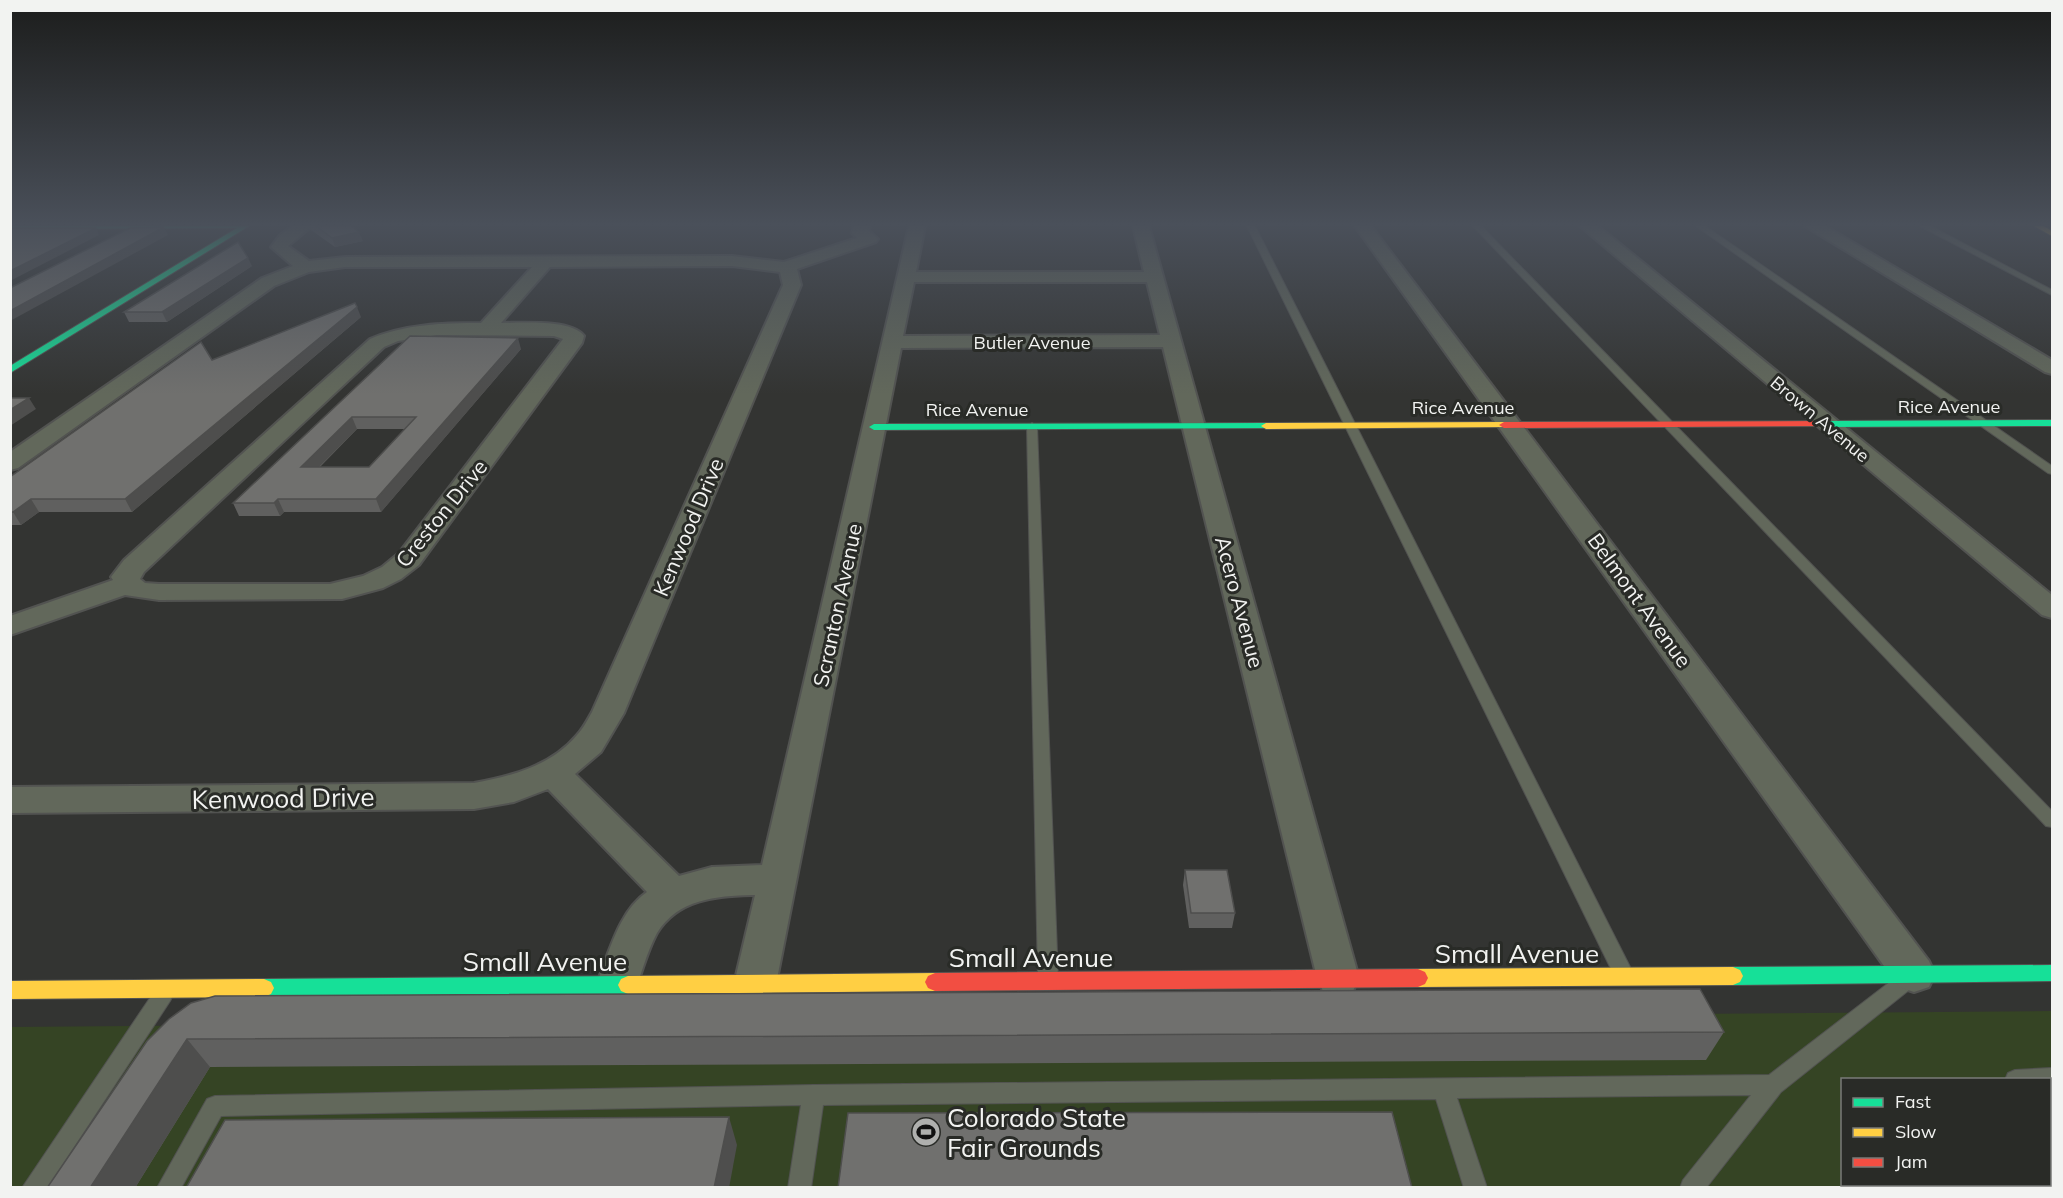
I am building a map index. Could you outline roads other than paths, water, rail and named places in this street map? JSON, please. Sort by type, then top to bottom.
[{"type":"street","points":[[10,370],[154,282]]},
{"type":"street","points":[[10,463],[268,282]]},
{"type":"street","points":[[485,330],[528,282]]},
{"type":"street","name":"Kenwood Drive","points":[[10,800],[474,796],[514,789],[553,773],[589,744],[608,713],[792,282]]},
{"type":"street","name":"Scranton Avenue","points":[[755,984],[905,282]]},
{"type":"street","name":"Acero Avenue","points":[[1155,282],[1338,978]]},
{"type":"street","name":"Belmont Avenue","points":[[1405,282],[1914,974]]},
{"type":"street","name":"Brown Avenue","points":[[1655,282],[2052,609]]},
{"type":"street","points":[[1907,282],[2052,368]]},
{"type":"street","name":"Creston Drive","points":[[556,330],[574,336],[416,550],[397,570],[380,581],[330,592],[159,592],[136,591],[128,584],[125,577],[134,566],[377,343],[408,332],[556,330]]},
{"type":"street","name":"Butler Avenue","points":[[892,342],[1172,341]]},
{"type":"street","name":"Rice Avenue","points":[[874,427],[2052,423]]},
{"type":"street","points":[[10,626],[128,584]]},
{"type":"street","points":[[553,773],[673,894]]},
{"type":"street","points":[[617,985],[640,926],[654,908],[673,894],[691,886],[717,881],[779,880]]},
{"type":"street","name":"Small Avenue","points":[[10,990],[2052,973]]},
{"type":"lane","points":[[1279,282],[1625,976]]},
{"type":"lane","points":[[1530,282],[2052,820]]},
{"type":"lane","points":[[1779,282],[2052,471]]},
{"type":"lane","points":[[2031,282],[2052,293]]},
{"type":"lane","points":[[1032,426],[1048,981]]},
{"type":"lane","points":[[1691,1188],[1773,1085],[1914,974]]},
{"type":"lane","points":[[33,1188],[167,988]]},
{"type":"lane","points":[[168,1188],[215,1106],[814,1095],[1773,1085]]},
{"type":"lane","points":[[1443,1088],[1476,1188]]},
{"type":"lane","points":[[799,1188],[814,1095]]},
{"type":"place","name":"Colorado State Fair Grounds","points":[[926,1132]]}]
